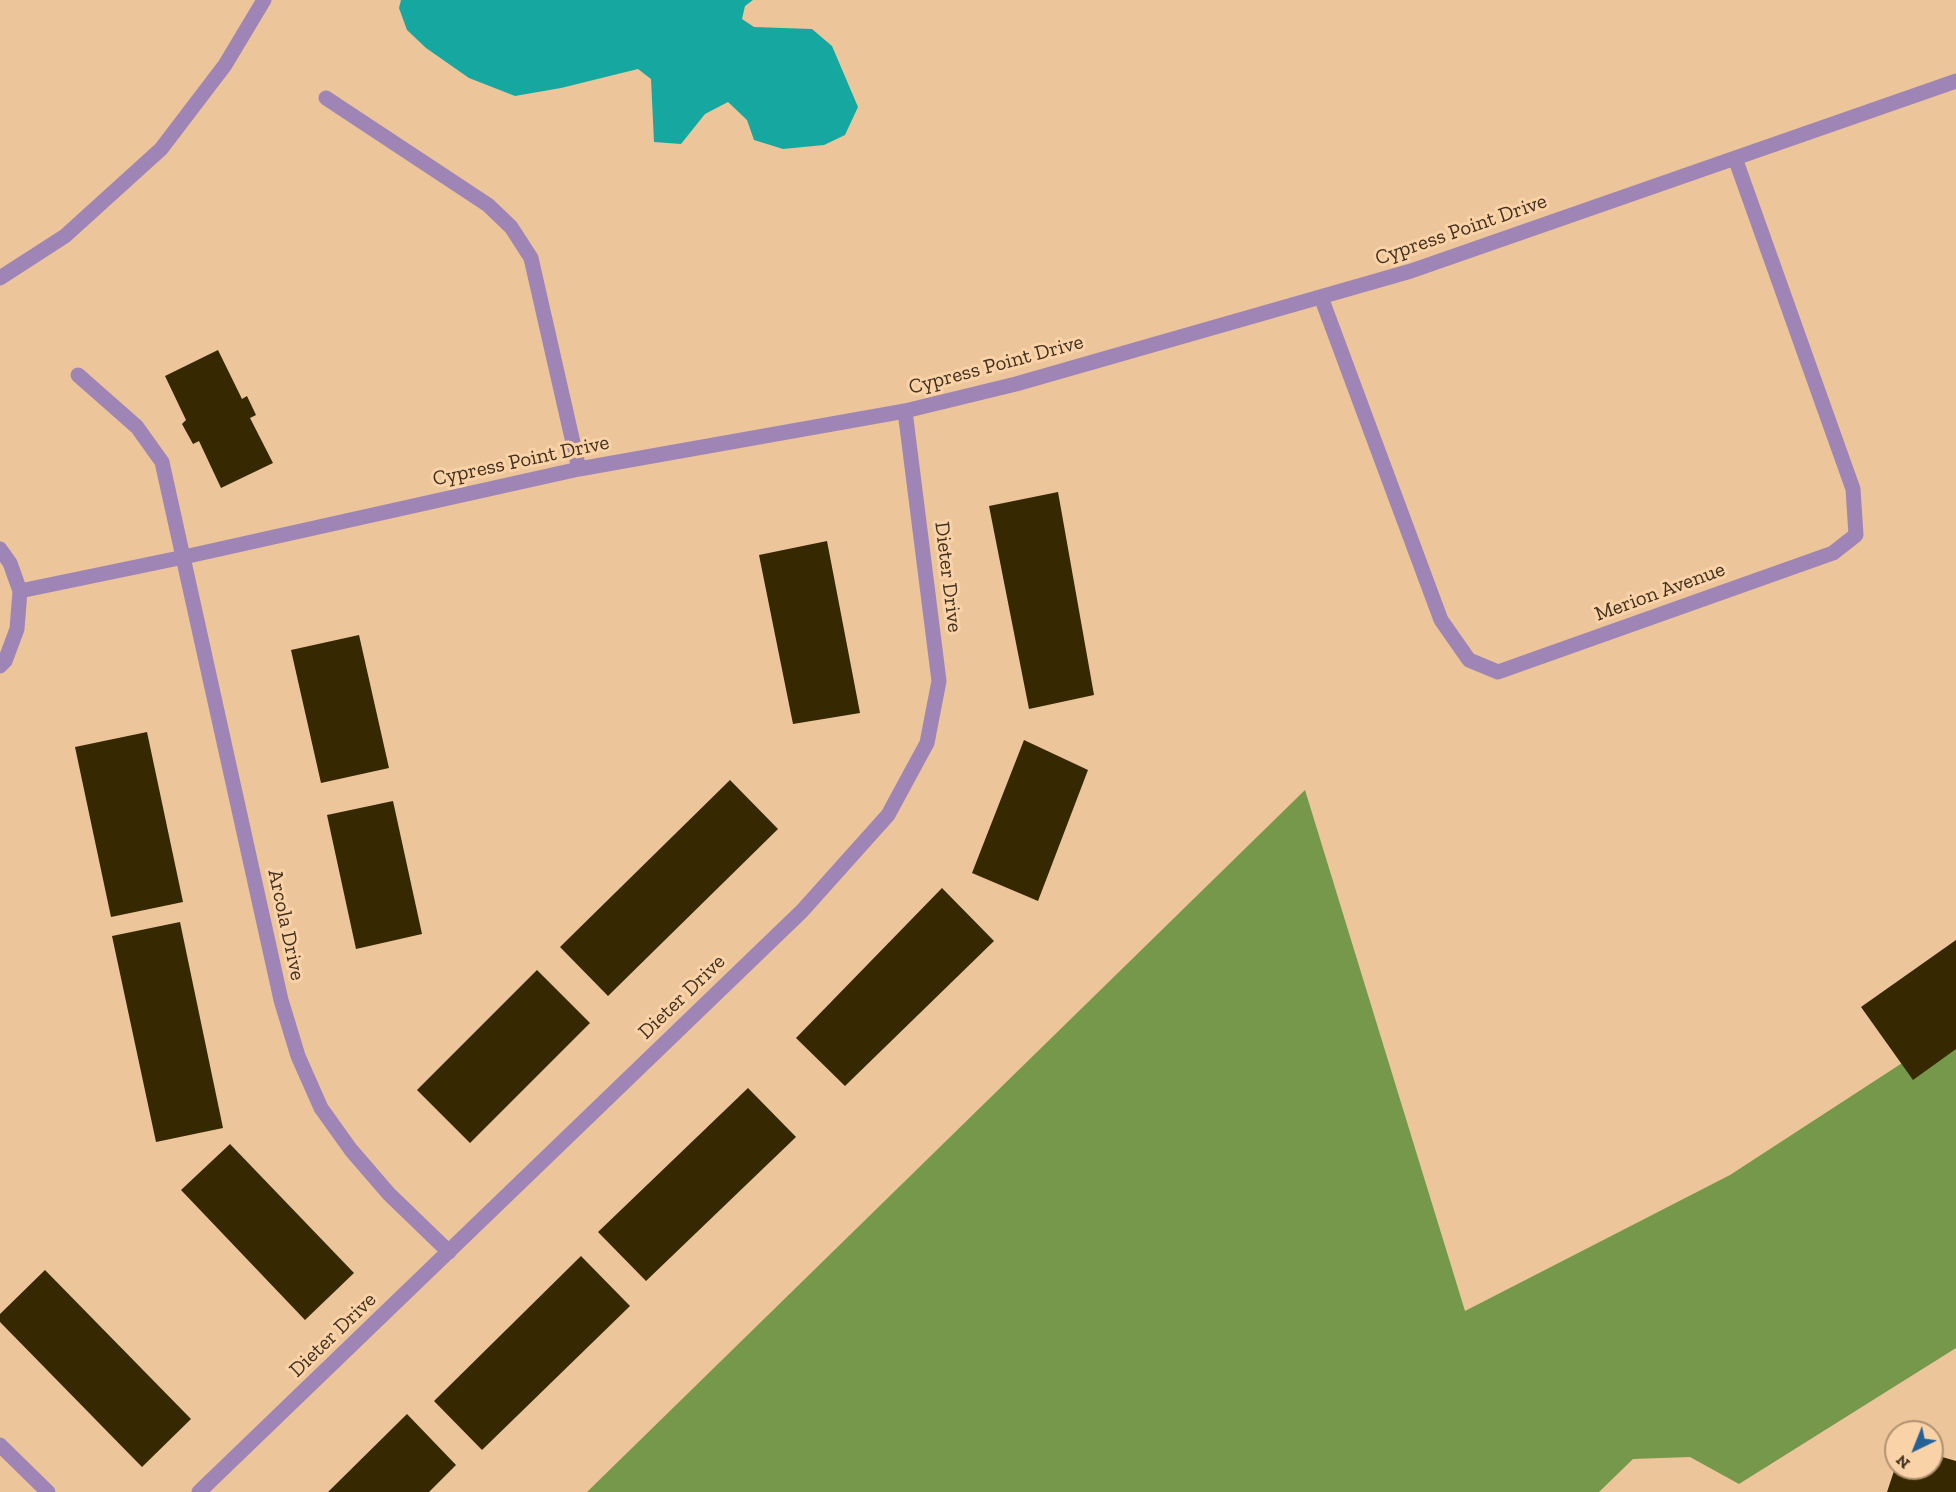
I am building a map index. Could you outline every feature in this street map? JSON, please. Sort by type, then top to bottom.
[{"type":"street","points":[[0,278],[65,236],[161,149],[225,65],[264,0]]},
{"type":"street","name":"Cypress Point Drive","points":[[20,591],[579,469],[905,411],[1016,384],[1411,271],[1956,81]]},
{"type":"street","points":[[326,98],[488,205],[511,227],[531,258],[579,469]]},
{"type":"street","name":"Merion Avenue","points":[[1321,297],[1441,620],[1469,660],[1498,672],[1833,553],[1856,534],[1853,489],[1735,158]]},
{"type":"street","name":"Arcola Drive","points":[[78,375],[137,427],[162,462],[281,1000],[298,1056],[321,1108],[351,1150],[389,1194],[449,1252]]},
{"type":"street","name":"Dieter Drive","points":[[199,1492],[802,911],[888,815],[927,742],[939,681],[905,411]]},
{"type":"street","points":[[0,549],[10,562],[20,591],[17,629],[5,661],[0,666]]},
{"type":"street","points":[[0,1445],[48,1492]]},
{"type":"green space","points":[[1305,790],[1465,1311],[1730,1175],[1956,1028],[1956,1348],[1739,1484],[1690,1457],[1633,1459],[1599,1492],[587,1492]]},
{"type":"water","points":[[401,0],[753,0],[745,6],[742,19],[754,27],[812,29],[832,46],[858,107],[845,135],[824,145],[783,149],[754,140],[747,120],[728,102],[705,114],[681,144],[654,142],[651,79],[638,69],[561,88],[515,96],[469,78],[426,48],[407,30],[399,8]]},
{"type":"building","points":[[218,350],[242,399],[247,396],[256,415],[250,418],[273,463],[221,488],[199,441],[193,444],[182,424],[186,420],[165,376]]},
{"type":"building","points":[[1058,492],[1094,695],[1029,709],[989,506]]},
{"type":"building","points":[[827,541],[860,713],[793,724],[759,555]]},
{"type":"building","points":[[359,635],[389,768],[321,783],[291,650]]},
{"type":"building","points":[[147,732],[183,902],[111,917],[75,747]]},
{"type":"building","points":[[1024,740],[1088,770],[1038,901],[972,873]]},
{"type":"building","points":[[730,780],[778,829],[608,996],[560,947]]},
{"type":"building","points":[[393,801],[422,934],[356,949],[327,815]]},
{"type":"building","points":[[942,888],[994,941],[845,1086],[796,1038]]},
{"type":"building","points":[[180,922],[223,1128],[156,1142],[112,936]]},
{"type":"building","points":[[1956,940],[1956,1049],[1913,1080],[1861,1007]]},
{"type":"building","points":[[537,970],[590,1023],[470,1143],[417,1090]]},
{"type":"building","points":[[748,1088],[796,1137],[646,1281],[598,1232]]},
{"type":"building","points":[[230,1144],[354,1273],[305,1320],[181,1190]]},
{"type":"building","points":[[581,1256],[630,1306],[482,1450],[434,1401]]},
{"type":"building","points":[[45,1270],[191,1419],[142,1467],[0,1322],[0,1314]]},
{"type":"building","points":[[407,1414],[456,1465],[429,1492],[328,1492]]},
{"type":"building","points":[[1944,1458],[1956,1461],[1956,1492],[1887,1492],[1891,1480],[1944,1480]]}]
